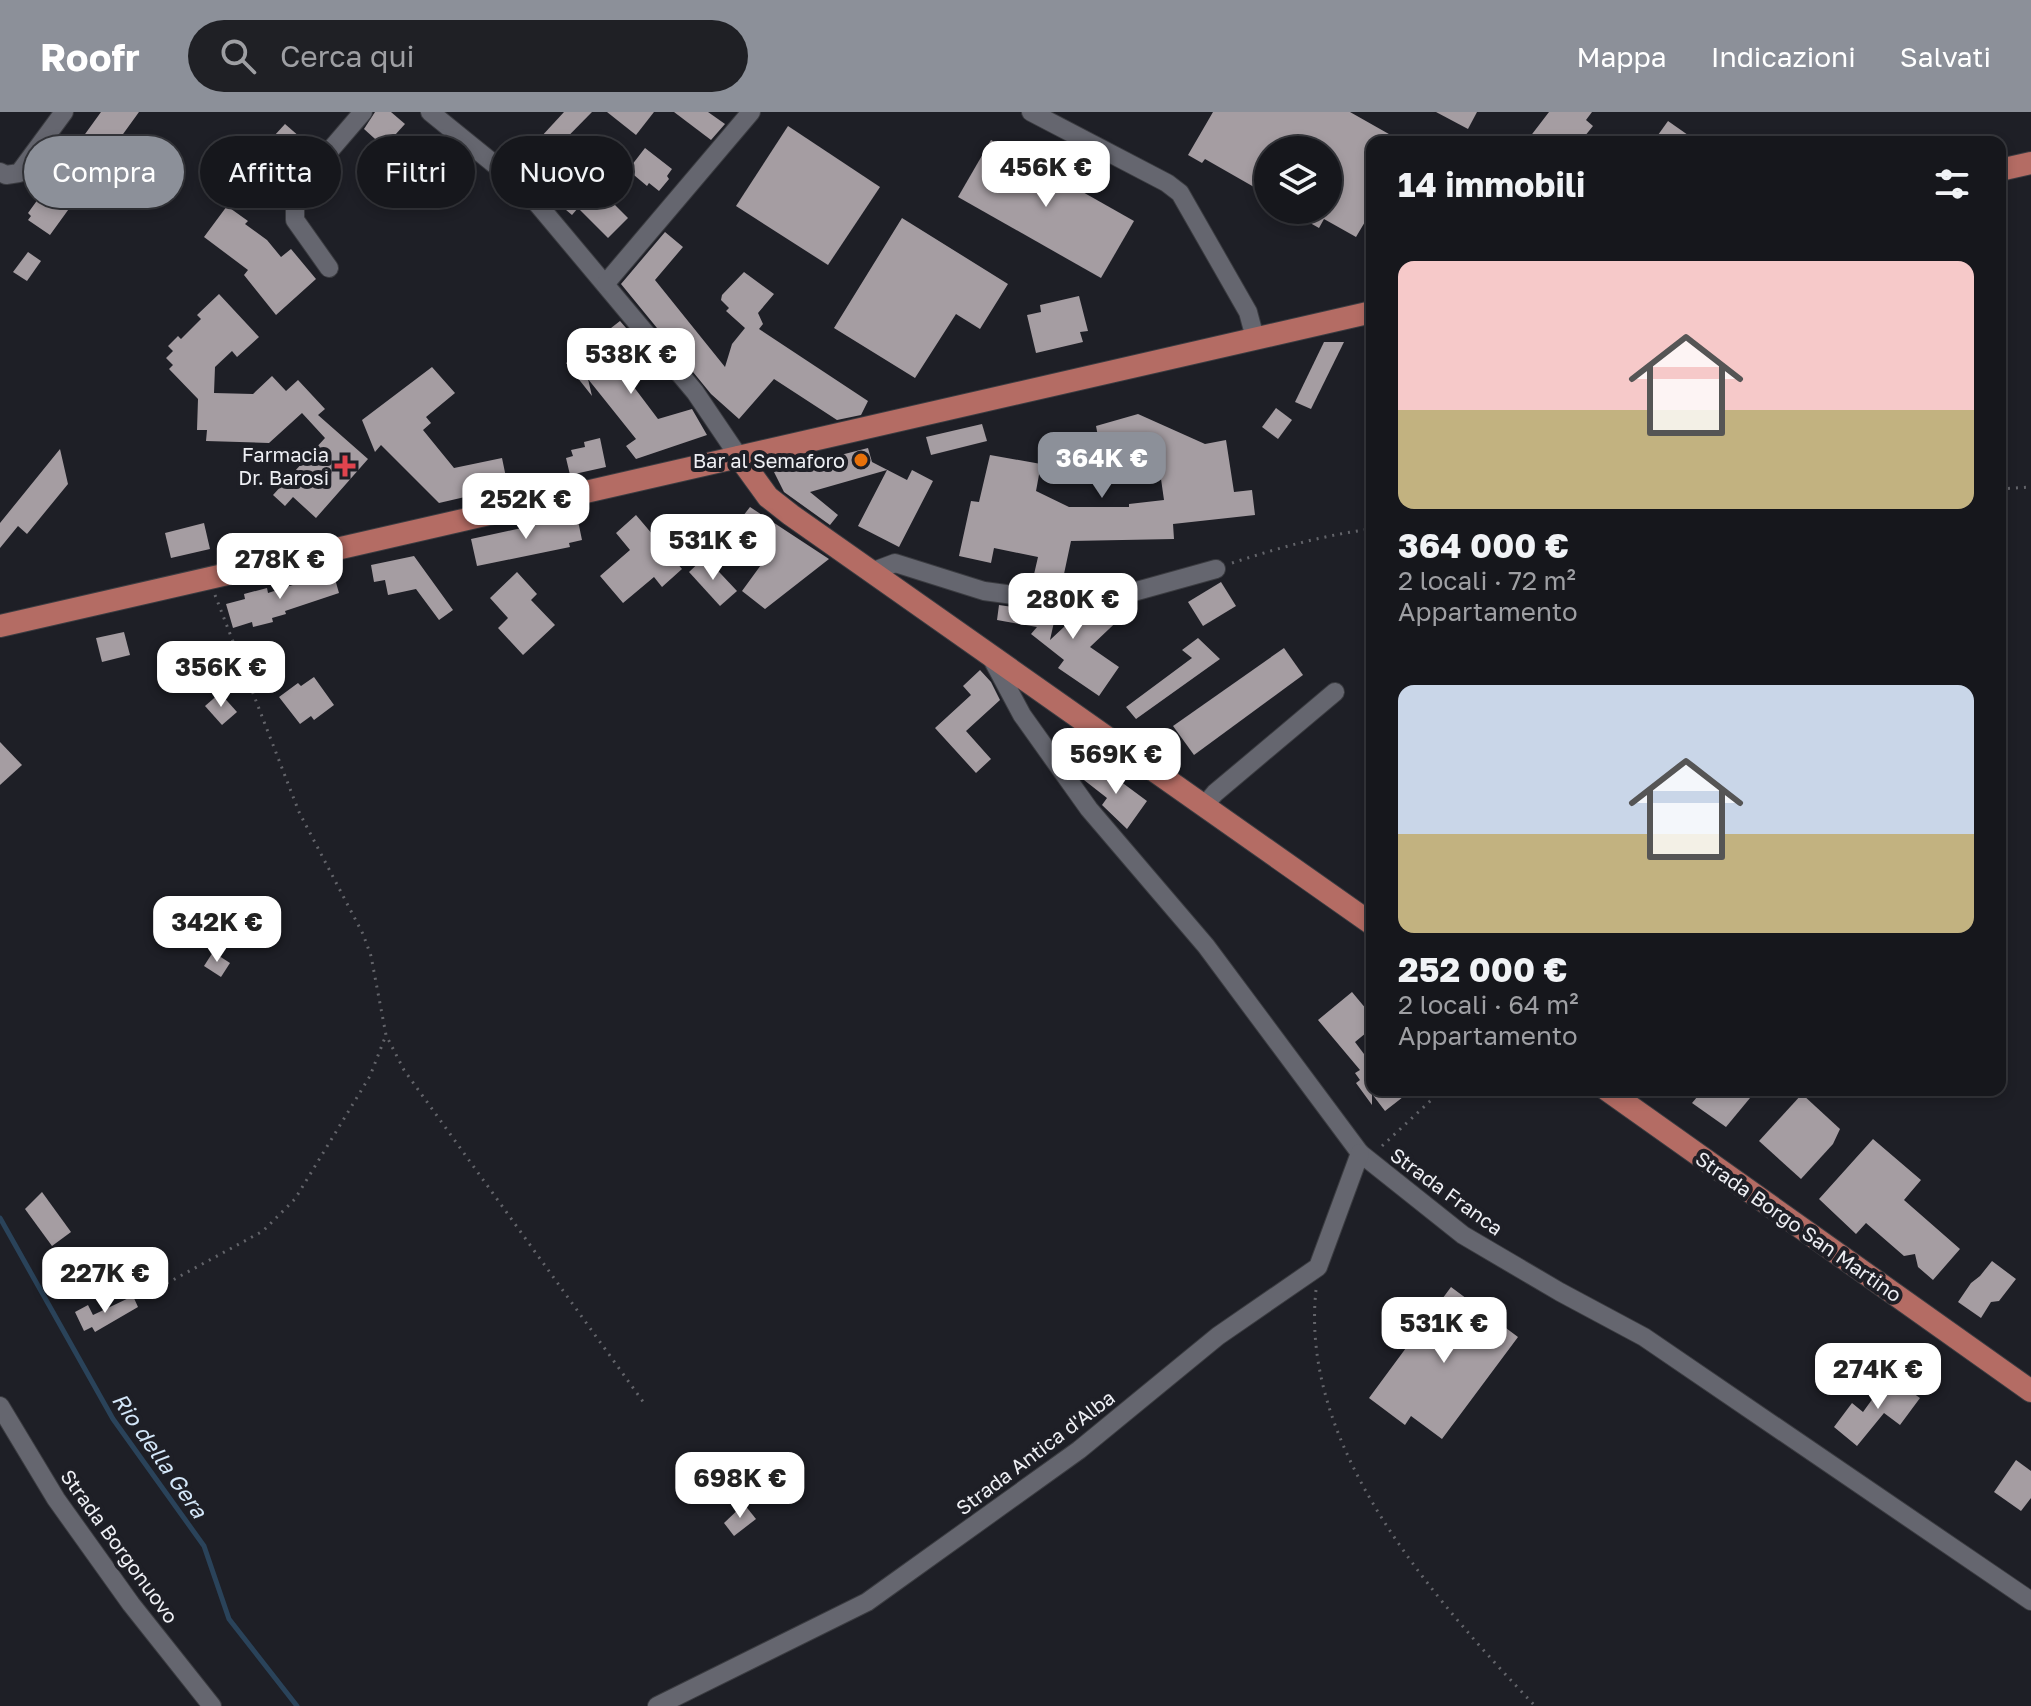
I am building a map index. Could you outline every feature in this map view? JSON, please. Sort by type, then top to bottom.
[{"type":"main road","points":[[2006,169],[2031,163]]},
{"type":"main road","points":[[0,626],[1366,313]]},
{"type":"main road","points":[[739,457],[768,497],[1366,920]]},
{"type":"main road","name":"Strada Borgo San Martino","points":[[1615,1096],[2031,1391]]},
{"type":"street","points":[[0,172],[6,175],[19,173],[64,112]]},
{"type":"street","points":[[329,268],[295,220],[295,191],[363,112]]},
{"type":"street","points":[[606,283],[751,112]]},
{"type":"street","points":[[1031,112],[1167,183],[1180,193],[1248,312],[1255,338]]},
{"type":"street","points":[[438,115],[525,189],[710,410],[739,457]]},
{"type":"street","points":[[871,572],[895,563],[984,591],[1057,601],[1126,594],[1216,569]]},
{"type":"street","name":"Strada Franca","points":[[989,655],[1022,715],[1089,809],[1206,946],[1364,1156],[1463,1235],[1644,1337],[2031,1601]]},
{"type":"street","points":[[1204,806],[1215,793],[1335,692]]},
{"type":"street","points":[[1318,1267],[1364,1156]]},
{"type":"street","name":"Strada Antica d'Alba","points":[[657,1706],[867,1602],[1079,1450],[1218,1336],[1318,1267]]},
{"type":"street","name":"Strada Borgonuovo","points":[[0,1406],[56,1499],[131,1604],[212,1706]]},
{"type":"path","points":[[2006,489],[2031,487]]},
{"type":"path","points":[[1216,569],[1286,546],[1366,530]]},
{"type":"path","points":[[209,579],[299,812],[363,934],[371,956],[386,1035],[404,1070],[644,1403]]},
{"type":"path","points":[[123,1276],[143,1288],[160,1287],[263,1231],[295,1199],[370,1076],[386,1035]]},
{"type":"path","points":[[1364,1156],[1435,1096]]},
{"type":"path","points":[[1318,1267],[1314,1337],[1328,1401],[1358,1474],[1391,1534],[1414,1566],[1475,1641],[1535,1706]]},
{"type":"building","points":[[101,112],[139,112],[122,136],[84,136]]},
{"type":"building","points":[[375,112],[391,112],[405,124],[394,136],[372,136],[364,129]]},
{"type":"building","points":[[564,112],[592,112],[568,136],[542,136]]},
{"type":"building","points":[[607,112],[654,112],[636,135]]},
{"type":"building","points":[[674,112],[708,112],[725,124],[711,140]]},
{"type":"building","points":[[1213,112],[1350,112],[1392,136],[1366,136],[1366,220],[1356,237],[1333,224],[1342,224],[1342,136],[1254,136],[1254,187],[1205,159],[1202,163],[1188,155]]},
{"type":"building","points":[[1436,112],[1477,112],[1468,129]]},
{"type":"building","points":[[1549,112],[1592,112],[1586,120],[1593,126],[1585,136],[1531,136]]},
{"type":"building","points":[[1668,121],[1689,136],[1657,136]]},
{"type":"building","points":[[285,124],[299,136],[274,136]]},
{"type":"building","points":[[788,126],[880,187],[828,265],[736,206]]},
{"type":"building","points":[[991,140],[1134,221],[1101,278],[958,197]]},
{"type":"building","points":[[645,148],[672,169],[667,176],[669,179],[659,191],[633,174],[633,164]]},
{"type":"building","points":[[32,208],[70,208],[50,235],[28,220],[31,216],[28,213]]},
{"type":"building","points":[[226,208],[230,208],[248,221],[245,224],[267,240],[281,257],[291,249],[316,279],[276,315],[244,275],[248,270],[204,237]]},
{"type":"building","points":[[564,208],[578,208],[572,215]]},
{"type":"building","points":[[578,208],[618,208],[628,218],[608,238]]},
{"type":"building","points":[[902,218],[1008,284],[980,329],[956,314],[915,378],[834,328]]},
{"type":"building","points":[[665,232],[683,247],[655,280],[725,367],[732,344],[745,328],[726,311],[729,308],[721,300],[722,295],[744,272],[774,294],[758,313],[763,324],[759,329],[868,401],[861,415],[837,420],[774,379],[739,419],[711,394],[621,284]]},
{"type":"building","points":[[28,252],[41,261],[27,281],[13,272]]},
{"type":"building","points":[[219,294],[259,337],[237,357],[232,351],[215,367],[214,393],[253,394],[272,376],[286,391],[298,380],[325,409],[318,415],[368,459],[316,518],[293,497],[285,506],[273,495],[325,438],[302,413],[269,443],[206,441],[207,430],[197,430],[198,399],[169,369],[173,365],[166,358],[173,351],[168,346],[178,336],[181,339],[201,319],[197,315]]},
{"type":"building","points":[[1079,296],[1088,331],[1080,332],[1083,342],[1036,353],[1027,315],[1041,312],[1040,305]]},
{"type":"building","points":[[620,321],[639,343],[615,362],[658,419],[692,409],[707,435],[636,459],[626,446],[636,439],[588,379],[592,396],[566,363]]},
{"type":"building","points":[[1324,342],[1344,342],[1311,409],[1295,402]]},
{"type":"building","points":[[432,367],[455,393],[426,417],[431,423],[423,430],[454,468],[502,458],[508,487],[439,503],[381,445],[375,452],[362,420]]},
{"type":"building","points":[[1276,408],[1292,420],[1278,439],[1262,427]]},
{"type":"building","points":[[1138,414],[1205,444],[1226,440],[1234,492],[1252,490],[1255,515],[1173,524],[1174,539],[1071,541],[1061,588],[1032,583],[1038,557],[994,548],[991,563],[959,556],[971,501],[979,502],[990,455],[1041,464],[1036,491],[1069,507],[1129,507],[1129,504],[1164,500],[1157,451],[1103,462],[1096,426]]},
{"type":"building","points":[[982,424],[987,441],[931,455],[926,437]]},
{"type":"building","points":[[600,438],[606,467],[570,475],[566,458],[573,456],[571,450],[585,447],[584,442]]},
{"type":"building","points":[[868,448],[872,462],[907,480],[912,470],[933,481],[899,547],[858,526],[887,470],[810,492],[838,515],[830,525],[784,492],[774,472]]},
{"type":"building","points":[[60,449],[68,484],[27,534],[18,526],[0,548],[0,523]]},
{"type":"building","points":[[750,507],[829,559],[765,609],[742,591],[774,547],[736,525]]},
{"type":"building","points":[[636,515],[682,569],[662,587],[654,577],[623,603],[600,576],[630,550],[616,533]]},
{"type":"building","points":[[577,516],[582,540],[569,543],[570,547],[477,566],[471,539]]},
{"type":"building","points":[[204,523],[210,549],[171,558],[165,533]]},
{"type":"building","points":[[414,556],[453,610],[439,620],[416,589],[388,595],[385,580],[374,582],[371,565]]},
{"type":"building","points":[[705,557],[737,591],[720,606],[689,572]]},
{"type":"building","points":[[333,572],[339,593],[285,611],[286,614],[272,618],[273,622],[253,627],[252,622],[233,628],[226,604],[245,599],[244,594],[267,588],[268,593]]},
{"type":"building","points":[[517,572],[537,594],[531,600],[555,625],[523,655],[498,628],[508,618],[490,598]]},
{"type":"building","points":[[1221,582],[1236,606],[1203,626],[1188,602]]},
{"type":"building","points":[[999,605],[1056,613],[1050,640],[1081,611],[1123,606],[1128,611],[1090,647],[1119,667],[1099,696],[1058,668],[1064,660],[1031,634],[1037,627],[997,620]]},
{"type":"building","points":[[124,632],[130,655],[102,662],[96,638]]},
{"type":"building","points":[[1198,638],[1220,659],[1136,719],[1126,707],[1192,658],[1182,650]]},
{"type":"building","points":[[1284,648],[1303,675],[1194,755],[1173,726]]},
{"type":"building","points":[[980,670],[991,682],[1000,700],[966,731],[991,759],[976,773],[935,728],[971,695],[963,686]]},
{"type":"building","points":[[314,677],[334,705],[314,720],[311,716],[300,724],[279,697],[298,683],[301,686]]},
{"type":"building","points":[[220,693],[237,712],[222,725],[205,706]]},
{"type":"building","points":[[0,742],[22,765],[0,785]]},
{"type":"building","points":[[1097,764],[1147,801],[1127,829],[1102,805],[1107,798],[1084,780]]},
{"type":"building","points":[[213,952],[230,963],[221,977],[204,966]]},
{"type":"building","points":[[1352,992],[1366,1009],[1366,1033],[1355,1042],[1366,1057],[1366,1096],[1372,1096],[1372,1105],[1356,1083],[1360,1080],[1355,1073],[1360,1070],[1318,1020]]},
{"type":"building","points":[[1374,1096],[1404,1096],[1385,1111]]},
{"type":"building","points":[[1698,1096],[1750,1098],[1726,1127],[1692,1103]]},
{"type":"building","points":[[1800,1096],[1804,1096],[1840,1129],[1833,1144],[1801,1179],[1759,1141]]},
{"type":"building","points":[[1873,1139],[1921,1180],[1904,1200],[1960,1249],[1933,1280],[1918,1267],[1915,1254],[1904,1256],[1866,1223],[1856,1234],[1819,1199]]},
{"type":"building","points":[[42,1192],[71,1232],[52,1246],[25,1209]]},
{"type":"building","points":[[1992,1261],[2016,1279],[1999,1301],[1991,1302],[1981,1318],[1958,1302]]},
{"type":"building","points":[[1451,1287],[1518,1337],[1442,1439],[1411,1416],[1405,1425],[1369,1398]]},
{"type":"building","points":[[133,1296],[138,1307],[95,1332],[92,1327],[84,1331],[75,1312],[88,1305],[93,1315]]},
{"type":"building","points":[[1889,1376],[1920,1398],[1900,1425],[1884,1413],[1857,1446],[1834,1427],[1852,1403],[1863,1412]]},
{"type":"building","points":[[2016,1460],[2031,1471],[2031,1498],[2021,1511],[1994,1492]]},
{"type":"building","points":[[744,1504],[756,1519],[734,1536],[724,1523]]},
{"type":"waterway","name":"Rio della Gera","points":[[0,1218],[113,1419],[204,1546],[229,1619],[297,1706]]},
{"type":"place","name":"Bar al Semaforo","points":[[861,460]]},
{"type":"place","name":"Farmacia Dr. Barosi","points":[[345,466]]}]
